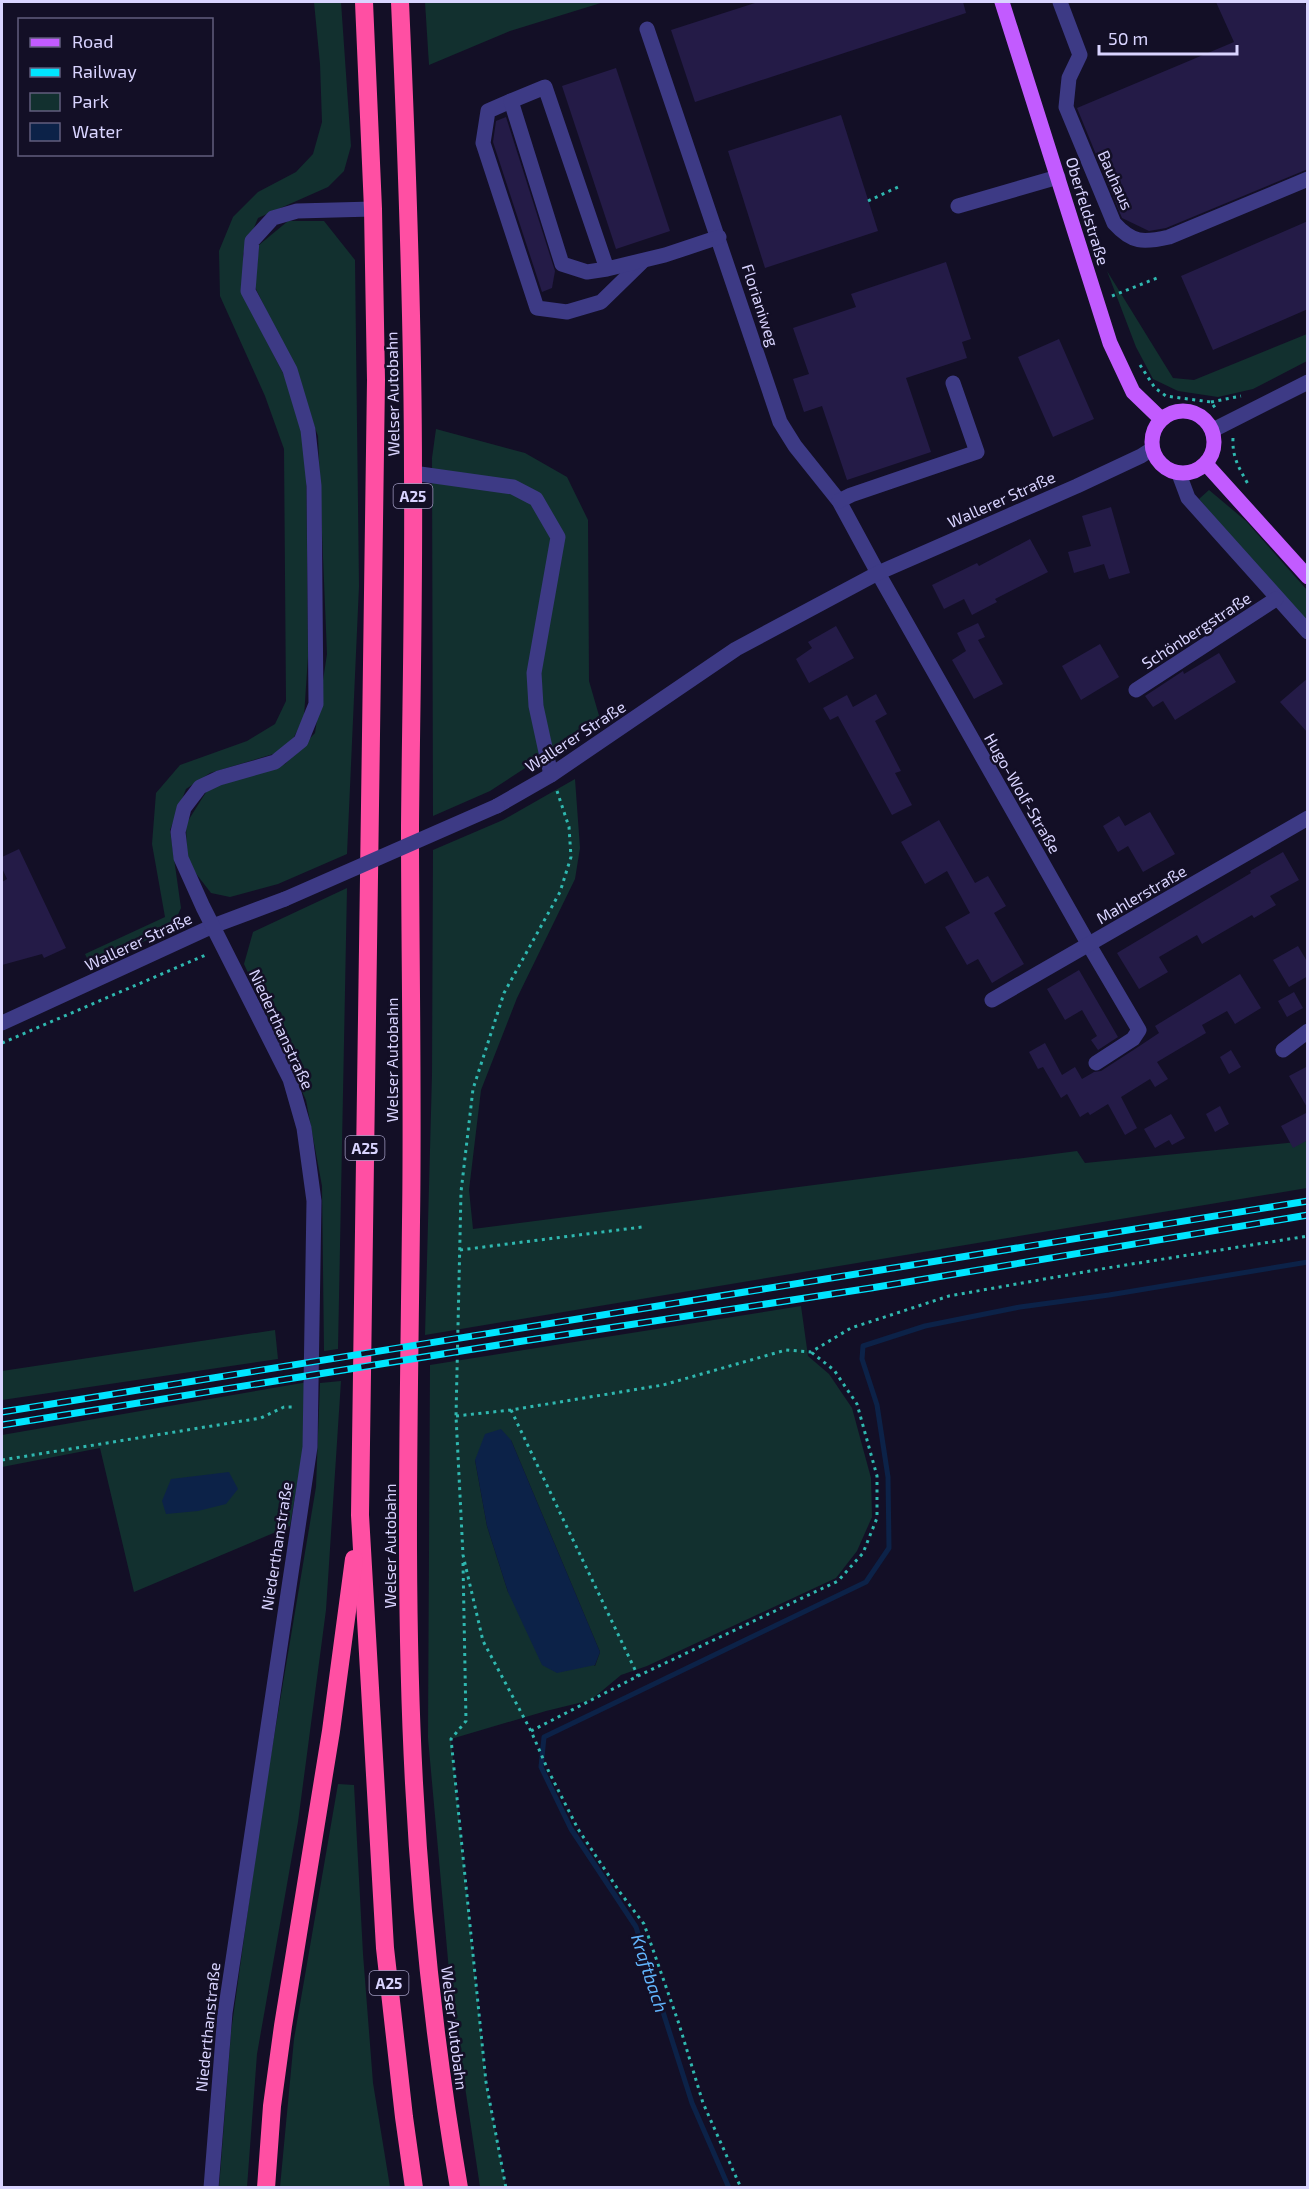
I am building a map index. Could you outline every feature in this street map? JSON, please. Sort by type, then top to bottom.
[{"type":"highway","name":"Welser Autobahn","points":[[364,2],[373,209],[376,380],[360,1515],[385,1948],[414,2187]]},
{"type":"highway","name":"Welser Autobahn","points":[[400,2],[408,184],[413,473],[410,826],[411,1219],[408,1385],[410,1663],[415,1810],[427,1968],[446,2111],[459,2187]]},
{"type":"highway","points":[[266,2187],[272,2106],[283,2026],[327,1754],[360,1515]]},
{"type":"main road","name":"Oberfeldstraße","points":[[1002,2],[1110,343],[1133,392],[1161,419]]},
{"type":"main road","points":[[1190,411],[1204,418],[1213,430],[1215,442],[1213,454],[1206,464],[1194,472],[1179,474],[1167,470],[1157,461],[1152,449],[1152,438],[1161,419],[1174,412],[1190,411]]},
{"type":"main road","points":[[1206,464],[1308,577]]},
{"type":"street","name":"Bauhaus","points":[[1060,2],[1080,55],[1069,78],[1066,107],[1114,223],[1124,234],[1136,240],[1150,241],[1168,237],[1308,179]]},
{"type":"street","name":"Florianiweg","points":[[647,29],[780,422],[795,446],[839,501],[878,573]]},
{"type":"street","points":[[607,269],[545,87],[488,111],[483,143],[537,308],[567,312],[601,302],[644,260]]},
{"type":"street","points":[[511,101],[562,264],[587,272],[607,269],[719,237]]},
{"type":"street","points":[[958,206],[1058,177]]},
{"type":"street","name":"Niederthanstraße","points":[[211,2187],[225,2013],[310,1447],[314,1316],[314,1201],[304,1128],[290,1079],[181,858],[178,832],[184,808],[200,787],[219,778],[275,762],[302,741],[315,704],[314,486],[308,430],[290,370],[248,291],[252,241],[273,218],[297,211],[373,209]]},
{"type":"street","points":[[1213,430],[1308,382]]},
{"type":"street","points":[[839,501],[977,452],[953,383]]},
{"type":"street","name":"Wallerer Straße","points":[[2,1022],[213,926],[285,899],[497,806],[551,775],[736,649],[878,573],[1077,486],[1152,449]]},
{"type":"street","points":[[413,473],[513,487],[536,499],[558,537],[534,673],[536,706],[551,775]]},
{"type":"street","points":[[1179,474],[1188,498],[1276,599],[1308,632]]},
{"type":"street","name":"Hugo-Wolf-Straße","points":[[878,573],[1139,1030],[1133,1039],[1096,1063]]},
{"type":"street","name":"Schönbergstraße","points":[[1136,690],[1276,599]]},
{"type":"street","name":"Mahlerstraße","points":[[992,1000],[1308,818]]},
{"type":"street","points":[[1283,1050],[1308,1031]]},
{"type":"path","points":[[868,201],[898,187]]},
{"type":"path","points":[[1110,297],[1157,278]]},
{"type":"path","points":[[1135,357],[1155,388],[1166,396],[1211,402],[1227,424],[1233,437],[1234,461],[1248,484]]},
{"type":"path","points":[[506,2187],[486,2082],[451,1739],[466,1721],[463,1555],[456,1416],[460,1192],[473,1089],[504,993],[560,892],[571,857],[568,826],[551,775]]},
{"type":"path","points":[[2,1043],[223,947]]},
{"type":"path","points":[[460,1250],[642,1227]]},
{"type":"path","points":[[811,1352],[851,1328],[949,1296],[1308,1236]]},
{"type":"path","points":[[456,1416],[511,1410],[663,1385],[786,1350],[811,1352],[834,1370],[857,1404],[877,1476],[877,1518],[864,1553],[838,1581],[638,1676],[531,1731]]},
{"type":"path","points":[[2,1460],[261,1418],[284,1407]]},
{"type":"path","points":[[511,1410],[638,1676]]},
{"type":"path","points":[[463,1555],[483,1641],[531,1731],[544,1762],[578,1828],[619,1891],[644,1924],[679,2024],[703,2103],[741,2187]]},
{"type":"green space","points":[[314,2],[341,2],[351,146],[344,171],[328,187],[258,218],[243,254],[243,295],[286,379],[306,442],[308,656],[304,717],[294,737],[280,752],[210,773],[186,789],[170,830],[181,908],[171,930],[90,964],[85,954],[165,917],[152,844],[156,793],[180,765],[247,741],[275,724],[286,701],[284,449],[265,396],[220,296],[219,251],[233,217],[258,192],[296,172],[313,154],[322,122],[320,64]]},
{"type":"green space","points":[[425,2],[604,2],[510,31],[429,65]]},
{"type":"green space","points":[[288,221],[324,221],[355,260],[359,586],[347,854],[278,884],[230,897],[211,893],[187,862],[186,824],[208,789],[285,764],[315,733],[327,654],[318,436],[289,357],[255,287],[259,245]]},
{"type":"green space","points":[[1107,271],[1173,378],[1194,380],[1307,334],[1307,361],[1253,389],[1218,397],[1178,391],[1153,379],[1136,347]]},
{"type":"green space","points":[[436,429],[525,453],[567,477],[588,520],[589,681],[600,719],[490,791],[433,816],[432,458]]},
{"type":"green space","points":[[1209,490],[1246,521],[1307,590],[1307,625],[1199,499]]},
{"type":"green space","points":[[575,779],[580,848],[575,879],[517,998],[481,1090],[469,1190],[473,1229],[1077,1151],[1085,1163],[1307,1141],[1307,1188],[425,1335],[432,1075],[433,850],[503,820]]},
{"type":"green space","points":[[347,888],[338,1349],[324,1351],[322,1186],[306,1100],[244,964],[253,932]]},
{"type":"green space","points":[[801,1306],[808,1356],[829,1374],[852,1408],[871,1478],[872,1517],[857,1551],[836,1578],[647,1666],[621,1675],[591,1700],[451,1739],[486,2082],[506,2187],[480,2187],[451,1993],[428,1738],[430,1365]],"holes":[[[511,1440],[600,1652],[595,1666],[508,1592],[487,1526],[475,1460]]]},
{"type":"green space","points":[[275,1330],[278,1359],[2,1400],[2,1371]]},
{"type":"green space","points":[[341,1381],[326,1610],[298,1822],[257,2054],[247,2187],[219,2188],[231,2032],[262,1808],[316,1487],[320,1383]]},
{"type":"green space","points":[[308,1382],[308,1421],[290,1526],[134,1592],[100,1448],[2,1467],[2,1435]]},
{"type":"green space","points":[[338,1784],[354,1785],[373,2083],[390,2187],[280,2187],[294,2039]]},
{"type":"water","points":[[501,1429],[511,1440],[600,1652],[595,1665],[557,1673],[542,1665],[508,1592],[487,1526],[475,1460],[485,1434]]},
{"type":"water","points":[[229,1472],[238,1489],[226,1504],[198,1511],[166,1514],[162,1501],[171,1479]]},
{"type":"building","points":[[758,2],[963,2],[966,13],[695,102],[671,30]]},
{"type":"building","points":[[1216,2],[1304,2],[1308,10],[1308,169],[1166,228],[1149,231],[1122,218],[1077,108],[1234,42]]},
{"type":"building","points":[[616,68],[670,231],[616,249],[562,86]]},
{"type":"building","points":[[841,115],[878,231],[765,268],[728,151]]},
{"type":"building","points":[[506,117],[555,271],[552,288],[542,292],[493,142],[496,121]]},
{"type":"building","points":[[1308,221],[1308,309],[1213,350],[1181,276]]},
{"type":"building","points":[[946,262],[971,339],[962,342],[967,358],[906,378],[931,452],[847,480],[822,406],[804,412],[793,379],[809,374],[793,328],[856,307],[851,294]]},
{"type":"building","points":[[1059,339],[1094,419],[1053,437],[1018,357]]},
{"type":"building","points":[[1111,507],[1130,573],[1109,579],[1104,564],[1074,573],[1068,552],[1091,546],[1082,516]]},
{"type":"building","points":[[1030,539],[1048,572],[995,599],[997,602],[972,615],[964,599],[944,609],[932,585],[977,563],[979,566]]},
{"type":"building","points":[[978,623],[985,637],[978,640],[1003,684],[974,699],[952,660],[966,651],[957,633]]},
{"type":"building","points":[[836,626],[854,658],[809,683],[796,659],[812,648],[808,642]]},
{"type":"building","points":[[1100,644],[1119,677],[1081,700],[1062,666]]},
{"type":"building","points":[[1219,653],[1236,682],[1175,720],[1163,701],[1153,707],[1145,696],[1183,671],[1184,674]]},
{"type":"building","points":[[1308,678],[1308,733],[1280,702]]},
{"type":"building","points":[[876,694],[887,714],[875,721],[901,771],[895,773],[912,805],[892,815],[838,716],[830,720],[823,708],[847,695],[853,707]]},
{"type":"building","points":[[1150,812],[1175,854],[1143,872],[1128,846],[1118,852],[1103,826],[1119,816],[1125,826]]},
{"type":"building","points":[[939,820],[975,883],[988,876],[1006,906],[994,913],[1024,964],[992,983],[978,959],[967,965],[945,927],[970,913],[947,871],[925,884],[901,842]]},
{"type":"building","points":[[19,849],[66,948],[44,958],[42,954],[2,965],[2,882],[7,879],[2,868],[2,857]]},
{"type":"building","points":[[1283,852],[1299,880],[1270,896],[1276,905],[1254,918],[1252,915],[1202,944],[1197,935],[1159,957],[1168,972],[1139,989],[1117,953]]},
{"type":"building","points":[[1298,946],[1308,963],[1308,976],[1289,987],[1273,960]]},
{"type":"building","points":[[1079,970],[1118,1037],[1098,1050],[1091,1040],[1097,1036],[1082,1010],[1065,1020],[1047,989]]},
{"type":"building","points":[[1240,974],[1261,1008],[1235,1024],[1227,1011],[1202,1025],[1206,1033],[1157,1062],[1168,1079],[1155,1087],[1150,1079],[1121,1097],[1137,1128],[1125,1135],[1108,1104],[1090,1115],[1088,1112],[1080,1117],[1067,1094],[1061,1098],[1043,1067],[1038,1069],[1029,1052],[1045,1043],[1062,1075],[1075,1067],[1082,1079],[1101,1071],[1138,1047],[1159,1033],[1155,1026]]},
{"type":"building","points":[[1294,992],[1303,1008],[1287,1017],[1278,1001]]},
{"type":"building","points":[[1231,1050],[1241,1067],[1229,1074],[1220,1057]]},
{"type":"building","points":[[1308,1066],[1308,1109],[1289,1076]]},
{"type":"building","points":[[1220,1106],[1229,1124],[1215,1132],[1206,1114]]},
{"type":"building","points":[[1308,1112],[1308,1140],[1293,1148],[1281,1126]]},
{"type":"building","points":[[1171,1114],[1185,1138],[1172,1145],[1169,1140],[1155,1148],[1144,1129]]},
{"type":"waterway","name":"Kraftbach","points":[[729,2188],[692,2103],[636,1927],[571,1829],[541,1767],[544,1737],[866,1582],[889,1548],[888,1477],[877,1405],[862,1359],[863,1346],[925,1326],[1020,1307],[1109,1295],[1308,1262]]},
{"type":"railway","points":[[2,1412],[1308,1201]]},
{"type":"railway","points":[[2,1425],[523,1341],[871,1288],[1308,1215]]}]
